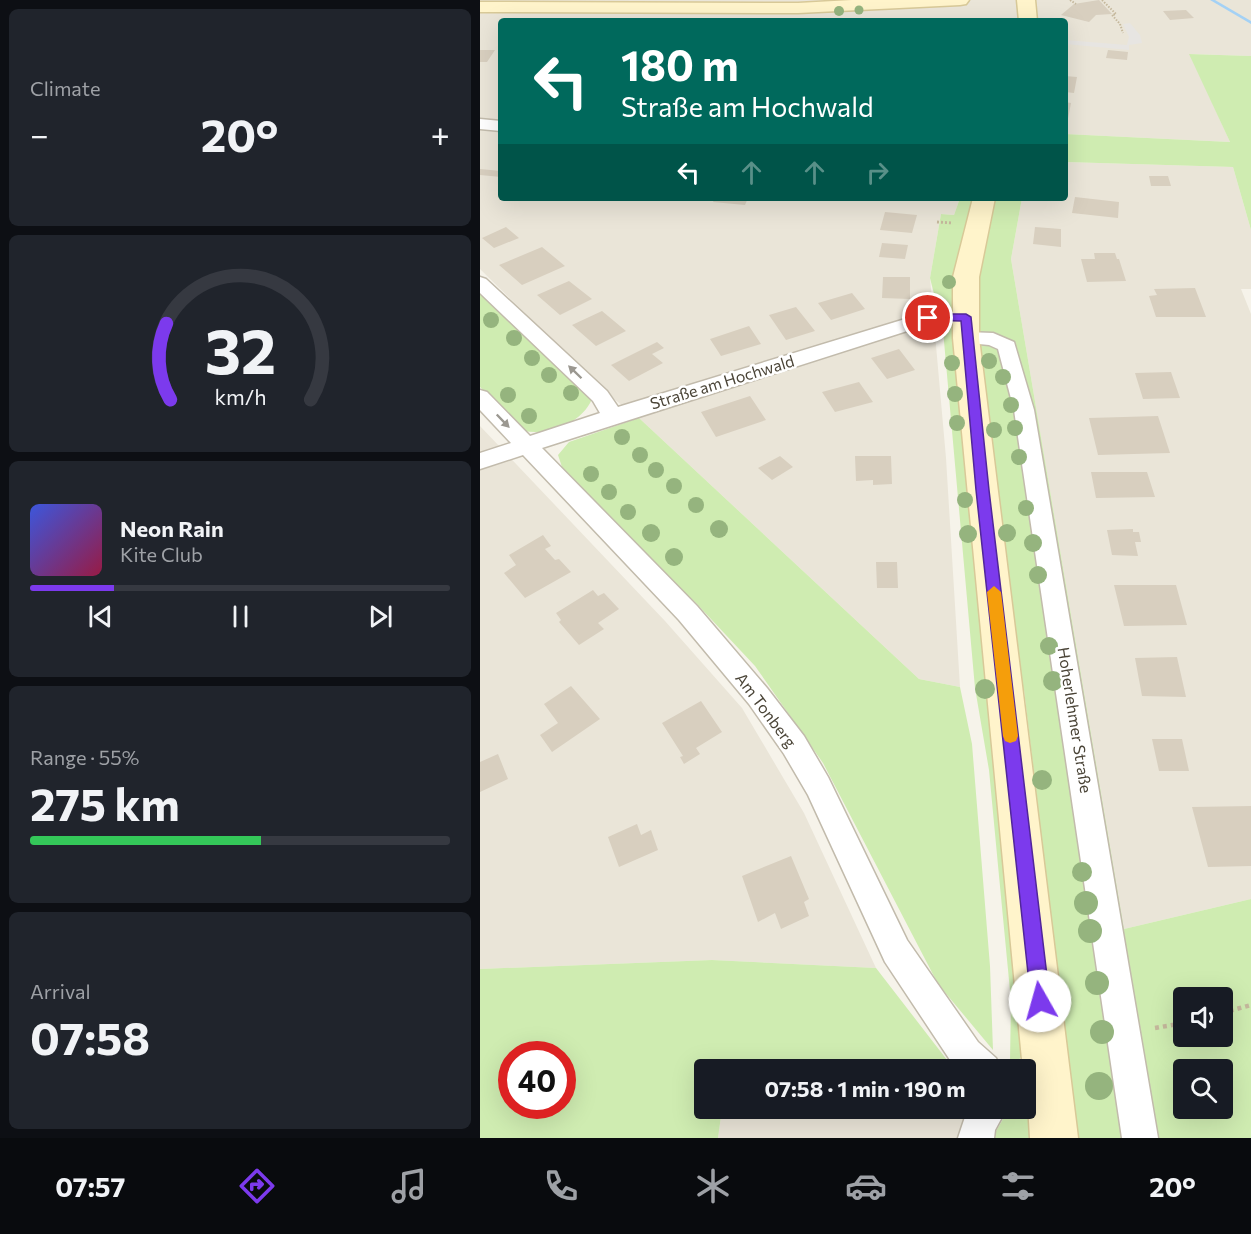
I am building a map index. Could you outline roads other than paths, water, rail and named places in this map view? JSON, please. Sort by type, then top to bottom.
[{"type":"street","points":[[481,8],[756,4],[861,6],[960,0]]},
{"type":"street","points":[[1026,0],[1028,18]]},
{"type":"street","points":[[480,124],[498,126]]},
{"type":"street","points":[[983,201],[966,277],[966,328],[1037,1088],[1054,1138]]},
{"type":"street","points":[[480,283],[600,396],[614,416]]},
{"type":"street","name":"Straße am Hochwald","points":[[480,461],[526,444],[928,318],[966,328]]},
{"type":"street","name":"Hoherlehmer Straße","points":[[966,328],[1007,346],[1014,364],[1024,410],[1140,1138]]},
{"type":"street","name":"Am Tonberg","points":[[480,397],[688,613],[770,711],[818,786],[896,951],[972,1059]]},
{"type":"street","points":[[976,1138],[982,1119]]},
{"type":"waterway","points":[[1212,0],[1251,23]]}]
